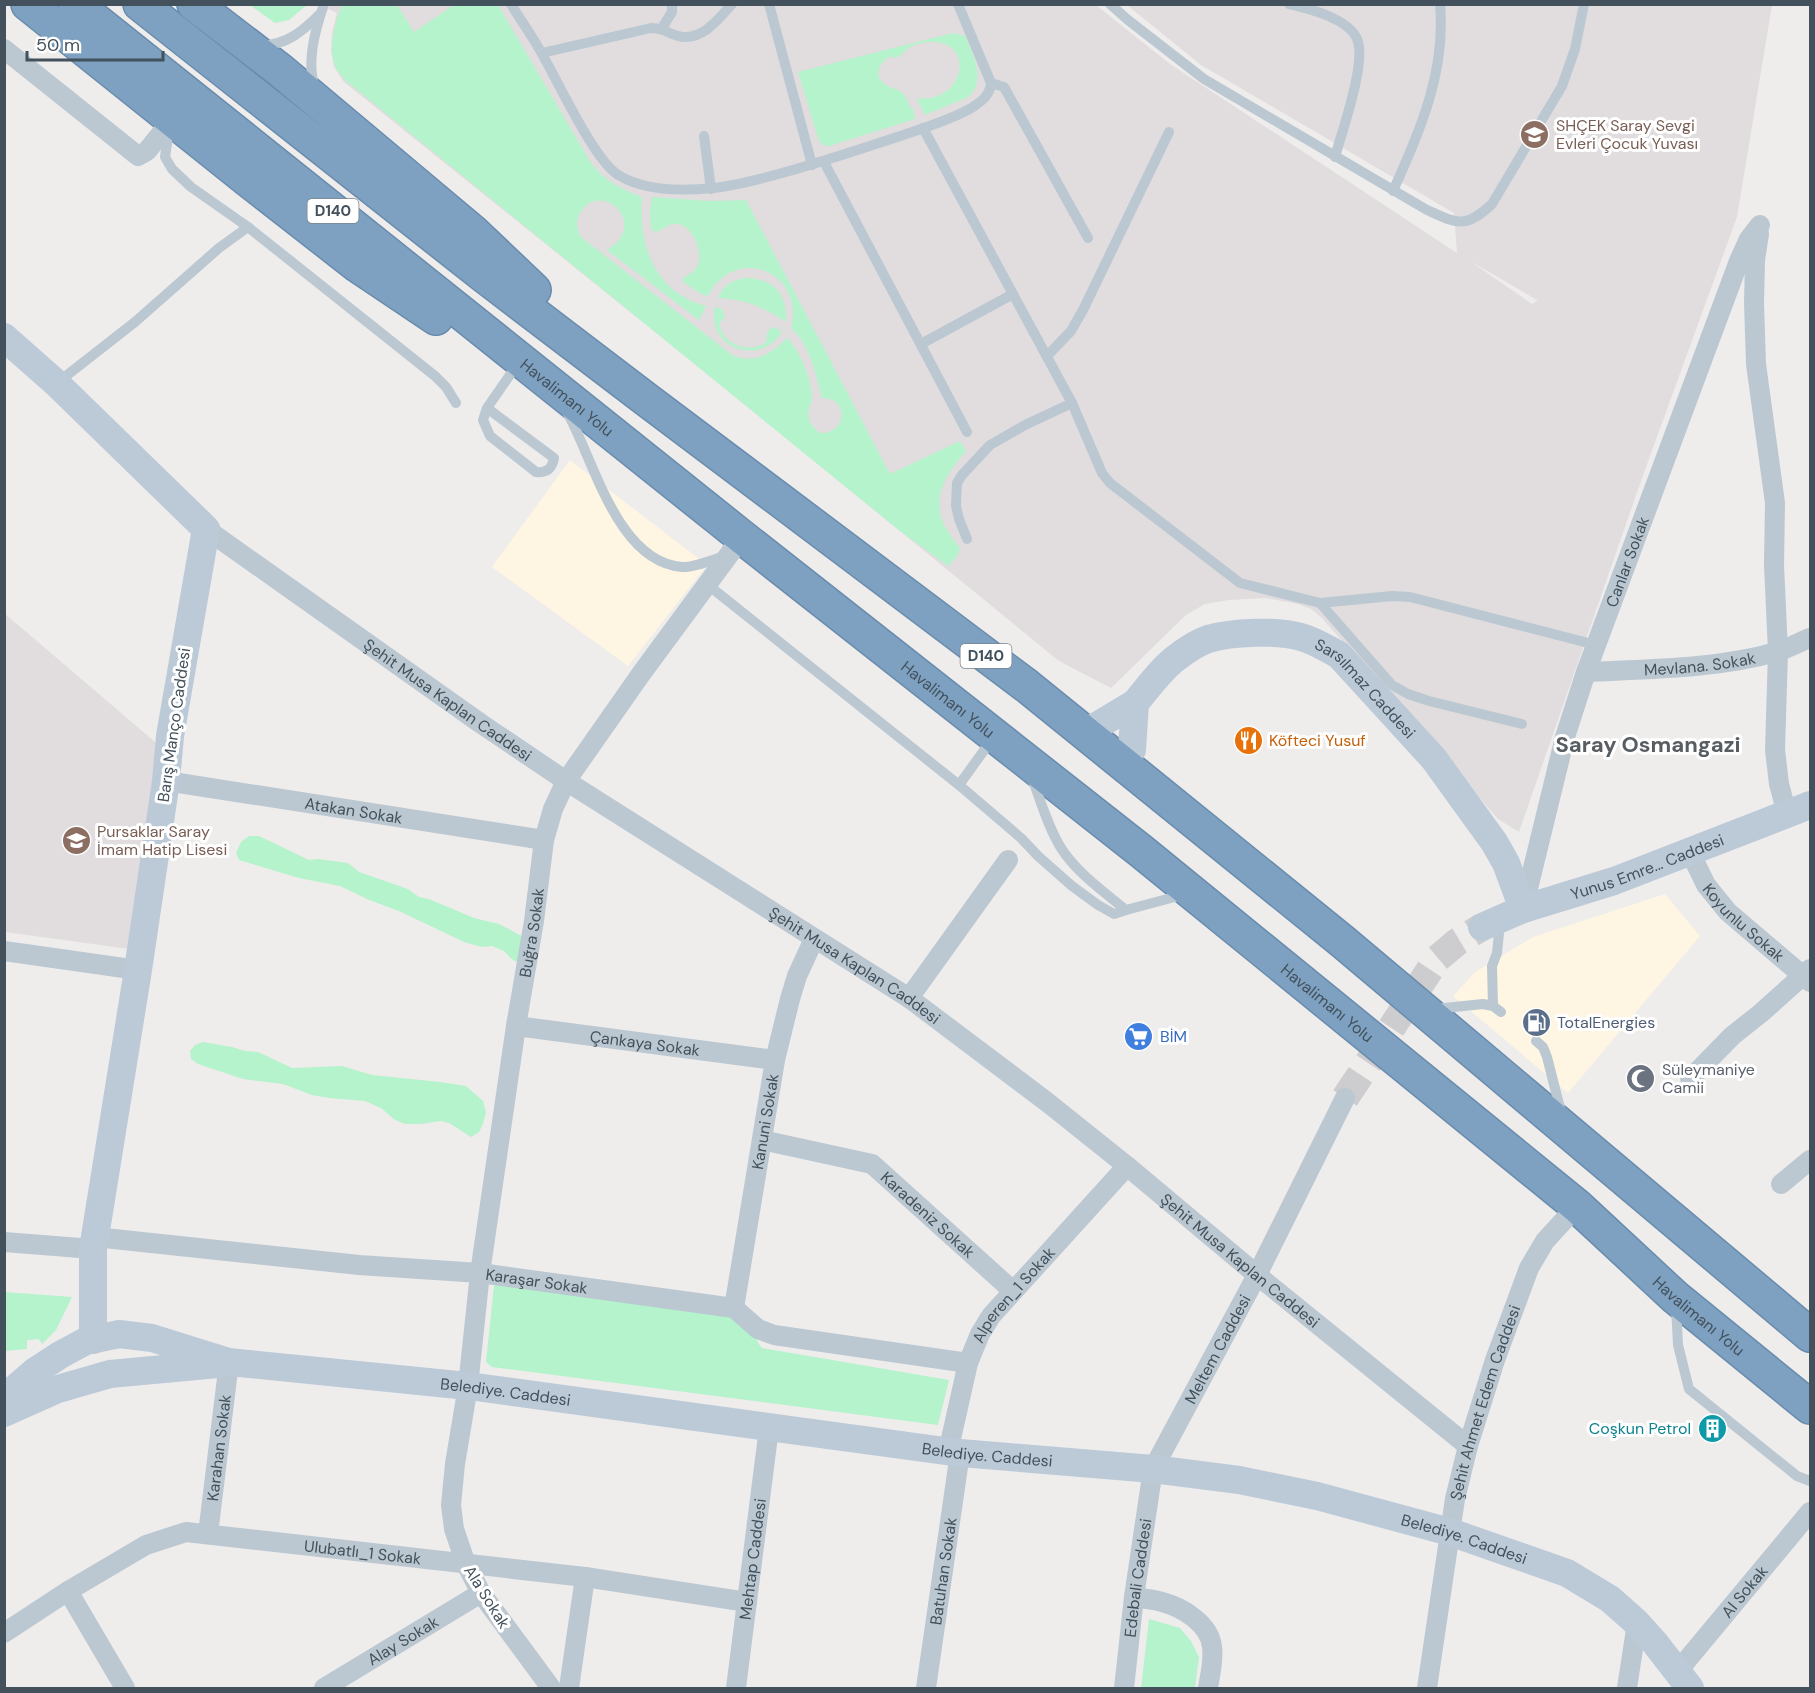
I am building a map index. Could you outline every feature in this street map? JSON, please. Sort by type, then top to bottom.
[{"type":"highway","points":[[28,4],[357,264],[479,347],[592,417]]},
{"type":"highway","name":"Havalimanı Yolu","points":[[75,4],[592,417],[736,546],[995,736],[1192,893],[1577,1206],[1675,1297],[1810,1407]]},
{"type":"highway","name":"D140","points":[[140,4],[492,282],[1017,679],[1122,762],[1342,941],[1810,1335]]},
{"type":"highway","points":[[195,4],[280,70],[473,232],[647,400]]},
{"type":"street","points":[[7,55],[138,156],[147,152],[172,120]]},
{"type":"street","name":"Canlar Sokak","points":[[1502,918],[1596,645],[1739,261],[1749,239],[1760,225],[1755,260],[1756,364],[1775,503],[1774,565],[1778,652]]},
{"type":"street","points":[[4,337],[56,383],[206,529]]},
{"type":"street","name":"Şehit Musa Kaplan Caddesi","points":[[206,529],[480,723],[566,781],[909,998],[1047,1102],[1127,1166],[1468,1446]]},
{"type":"street","name":"Barış Manço Caddesi","points":[[93,1340],[94,1243],[138,970],[166,781],[170,736],[206,529]]},
{"type":"street","name":"Buğra Sokak","points":[[468,1386],[480,1273],[516,1026],[534,921],[544,840],[553,809],[566,781],[641,674],[736,546]]},
{"type":"street","name":"Sarsılmaz Caddesi","points":[[1085,733],[1135,703],[1173,660],[1208,639],[1247,633],[1267,633],[1298,637],[1320,644],[1339,655],[1434,759],[1494,842],[1506,863],[1502,918]]},
{"type":"street","name":"Mevlana. Sokak","points":[[1586,672],[1681,668],[1749,658],[1778,652],[1810,638]]},
{"type":"street","points":[[1778,652],[1775,750],[1779,784],[1799,810]]},
{"type":"street","points":[[1122,762],[1132,750],[1135,703]]},
{"type":"street","name":"Atakan Sokak","points":[[166,781],[544,840]]},
{"type":"street","name":"Yunus Emre... Caddesi","points":[[1502,918],[1614,880],[1799,810]]},
{"type":"street","name":"Koyunlu Sokak","points":[[1690,852],[1706,885],[1728,912],[1808,975]]},
{"type":"street","points":[[909,998],[1008,860]]},
{"type":"street","name":"Kanuni Sokak","points":[[734,1308],[775,1060],[790,999],[814,939]]},
{"type":"street","points":[[4,951],[138,970]]},
{"type":"street","points":[[1690,1079],[1732,1036],[1808,975]]},
{"type":"street","name":"Çankaya Sokak","points":[[516,1026],[775,1060]]},
{"type":"street","name":"Meltem Caddesi","points":[[1153,1469],[1257,1275],[1345,1098]]},
{"type":"street","name":"Karadeniz Sokak","points":[[762,1140],[872,1164],[1013,1291]]},
{"type":"street","points":[[1781,1184],[1810,1160]]},
{"type":"street","name":"Alperen_1 Sokak","points":[[954,1453],[968,1364],[980,1334],[991,1316],[1127,1166]]},
{"type":"street","name":"Şehit Ahmet Edem Caddesi","points":[[1427,1689],[1455,1499],[1468,1446],[1495,1360],[1529,1268],[1545,1241],[1577,1206]]},
{"type":"street","name":"Karaşar Sokak","points":[[4,1242],[94,1243],[480,1273],[734,1308]]},
{"type":"street","points":[[734,1308],[758,1329],[774,1335],[968,1364]]},
{"type":"street","points":[[4,1398],[34,1372],[86,1341],[119,1334],[152,1338],[229,1362]]},
{"type":"street","points":[[4,1413],[58,1389],[110,1374],[229,1362]]},
{"type":"street","name":"Belediye. Caddesi","points":[[229,1362],[468,1386],[954,1453],[1153,1469],[1239,1480],[1317,1496],[1450,1532],[1567,1573],[1610,1599],[1637,1623],[1684,1680]]},
{"type":"street","name":"Karahan Sokak","points":[[208,1534],[229,1362]]},
{"type":"street","name":"Ala Sokak","points":[[468,1386],[455,1464],[452,1505],[454,1528],[466,1564],[482,1593],[551,1689]]},
{"type":"street","name":"Mehtap Caddesi","points":[[736,1689],[769,1428]]},
{"type":"street","name":"Batuhan Sokak","points":[[926,1689],[954,1453]]},
{"type":"street","name":"Edebali Caddesi","points":[[1124,1689],[1134,1597],[1153,1469]]},
{"type":"street","name":"Al Sokak","points":[[1684,1680],[1810,1512]]},
{"type":"street","name":"Ulubatlı_1 Sokak","points":[[4,1633],[68,1591],[146,1545],[186,1532],[585,1577],[747,1602]]},
{"type":"street","points":[[569,1689],[585,1577]]},
{"type":"street","points":[[68,1591],[124,1689]]},
{"type":"street","name":"Alay Sokak","points":[[324,1689],[482,1593]]},
{"type":"street","points":[[1134,1597],[1162,1602],[1180,1609],[1197,1621],[1207,1633],[1212,1645],[1208,1689]]},
{"type":"street","points":[[1627,1689],[1637,1623]]},
{"type":"lane","points":[[511,4],[542,53],[587,136],[604,162],[616,174],[631,182],[651,188],[711,189],[733,186],[824,162],[923,128],[970,109],[983,100],[990,91],[991,83],[958,4]]},
{"type":"lane","points":[[662,28],[672,12],[672,4]]},
{"type":"lane","points":[[542,53],[651,28],[662,28],[678,36],[689,37],[700,34],[711,26],[732,4]]},
{"type":"lane","points":[[770,4],[812,165]]},
{"type":"lane","points":[[1110,4],[1204,79],[1427,210],[1449,221],[1462,222],[1472,220],[1492,204],[1562,86],[1575,49],[1584,4]]},
{"type":"lane","points":[[1289,4],[1334,19],[1349,29],[1357,39],[1359,54],[1357,73],[1335,157]]},
{"type":"lane","points":[[1393,190],[1419,133],[1437,75],[1440,4]]},
{"type":"lane","points":[[248,47],[280,43],[303,31],[323,9]]},
{"type":"lane","points":[[320,104],[311,63],[323,9]]},
{"type":"lane","points":[[991,83],[1004,87],[1088,238]]},
{"type":"lane","points":[[172,120],[165,157],[172,169],[200,194],[248,227],[435,376],[447,387],[456,403]]},
{"type":"lane","points":[[923,128],[1072,403],[1102,473],[1110,483],[1240,583],[1320,603],[1392,596],[1410,597],[1596,645]]},
{"type":"lane","points":[[1047,356],[1071,331],[1083,310],[1169,132]]},
{"type":"lane","points":[[704,136],[711,189]]},
{"type":"lane","points":[[824,162],[967,432]]},
{"type":"lane","points":[[56,383],[135,322],[224,243],[248,227]]},
{"type":"lane","points":[[921,344],[1013,294]]},
{"type":"lane","points":[[487,408],[554,458],[549,470],[544,473],[536,472],[490,436],[483,420],[487,408],[514,369]]},
{"type":"lane","points":[[558,395],[574,423],[612,508],[628,535],[641,548],[666,565],[686,568],[736,546]]},
{"type":"lane","points":[[967,539],[956,506],[957,483],[962,475],[990,445],[1024,425],[1072,403]]},
{"type":"lane","points":[[708,585],[959,785],[1021,837],[1038,856],[1080,892],[1114,914],[1192,893]]},
{"type":"lane","points":[[1320,603],[1392,685],[1408,694],[1429,701],[1522,724]]},
{"type":"lane","points":[[959,785],[995,736]]},
{"type":"lane","points":[[1026,760],[1051,827],[1062,849],[1077,867],[1126,910]]},
{"type":"lane","points":[[1424,1010],[1483,1004],[1497,1009],[1492,966],[1497,952],[1502,918]]},
{"type":"lane","points":[[1536,1041],[1543,1047],[1547,1057],[1566,1131]]},
{"type":"lane","points":[[1675,1297],[1678,1345],[1689,1389],[1797,1476],[1810,1481]]},
{"type":"shaded area","points":[[319,5],[1096,5],[1170,64],[1457,253],[1454,213],[1201,65],[1127,5],[1772,5],[1737,217],[1642,478],[1519,832],[1498,819],[1321,617],[1311,609],[1298,604],[1266,598],[1205,604],[1186,615],[1111,688],[1059,661],[726,389],[344,82],[334,67],[331,51],[332,32],[337,13]],"holes":[[[1470,261],[1537,300],[1532,304]]]},
{"type":"shaded area","points":[[570,460],[707,565],[628,666],[492,567]]},
{"type":"shaded area","name":"Pursaklar Saray İmam Hatip Lisesi","points":[[4,613],[162,748],[129,949],[5,932]]},
{"type":"shaded area","points":[[1665,894],[1700,936],[1568,1093],[1453,996],[1475,972],[1533,937]]},
{"type":"green space","points":[[250,5],[307,5],[289,20],[275,23]]},
{"type":"green space","points":[[342,5],[397,5],[414,32],[454,5],[498,5],[591,163],[614,184],[642,197],[643,232],[653,265],[674,290],[688,300],[706,306],[699,320],[607,250],[619,239],[624,228],[623,217],[617,208],[608,202],[598,201],[588,204],[577,221],[581,237],[732,355],[748,359],[762,356],[775,349],[787,338],[800,357],[808,375],[812,392],[808,413],[810,422],[820,433],[829,431],[840,422],[842,415],[840,409],[831,399],[822,398],[808,351],[791,328],[793,308],[788,292],[778,279],[765,271],[750,268],[734,271],[720,280],[708,296],[703,295],[682,279],[697,267],[699,261],[698,246],[691,232],[680,224],[666,226],[656,233],[651,228],[652,197],[710,201],[746,200],[890,474],[960,441],[966,451],[947,476],[940,495],[940,514],[944,525],[960,549],[948,566],[900,531],[346,81],[335,66],[332,51],[335,27]]},
{"type":"green space","points":[[953,33],[965,36],[977,67],[977,84],[968,97],[925,115],[917,99],[933,98],[945,92],[953,85],[960,66],[954,50],[946,44],[920,43],[898,56],[886,59],[878,72],[883,83],[904,95],[913,108],[915,119],[829,146],[819,141],[798,72]]},
{"type":"green space","points":[[748,278],[766,282],[778,291],[784,304],[786,322],[754,305],[718,298],[730,283]]},
{"type":"green space","points":[[715,307],[722,309],[725,318],[720,322],[721,330],[730,341],[737,345],[760,346],[766,342],[768,331],[771,328],[774,327],[782,332],[772,343],[761,349],[749,351],[737,348],[726,343],[719,334],[714,322]]},
{"type":"green space","points":[[249,836],[259,836],[309,860],[348,863],[359,872],[408,889],[419,897],[474,918],[499,924],[529,940],[519,963],[504,951],[492,946],[482,947],[464,942],[340,886],[299,878],[239,860],[236,853],[241,842]]},
{"type":"green space","points":[[203,1042],[258,1052],[292,1068],[342,1066],[372,1075],[466,1086],[483,1101],[486,1112],[483,1124],[479,1132],[471,1137],[449,1123],[441,1121],[405,1124],[395,1120],[381,1108],[365,1101],[312,1095],[283,1084],[243,1079],[198,1064],[191,1059],[190,1051],[195,1045]]},
{"type":"green space","points":[[496,1267],[749,1315],[758,1343],[762,1348],[949,1380],[938,1425],[492,1367],[486,1362]]},
{"type":"green space","points":[[5,1292],[72,1297],[56,1330],[42,1344],[39,1339],[27,1340],[27,1349],[5,1351]]},
{"type":"green space","points":[[1149,1619],[1180,1628],[1191,1641],[1199,1657],[1195,1688],[1141,1688]]},
{"type":"tunnel","points":[[1345,1098],[1437,959],[1457,942],[1482,927]]},
{"type":"place","name":"SHÇEK Saray Sevgi Evleri Çocuk Yuvası","points":[[1535,134]]},
{"type":"place","name":"Köfteci Yusuf","points":[[1248,740]]},
{"type":"place","name":"Pursaklar Saray İmam Hatip Lisesi","points":[[76,840]]},
{"type":"place","name":"TotalEnergies","points":[[1536,1022]]},
{"type":"place","name":"BİM","points":[[1139,1036]]},
{"type":"place","name":"Süleymaniye Camii","points":[[1641,1078]]},
{"type":"place","name":"Coşkun Petrol","points":[[1712,1428]]},
{"type":"district","name":"Saray Osmangazi","points":[[1648,744]]}]
